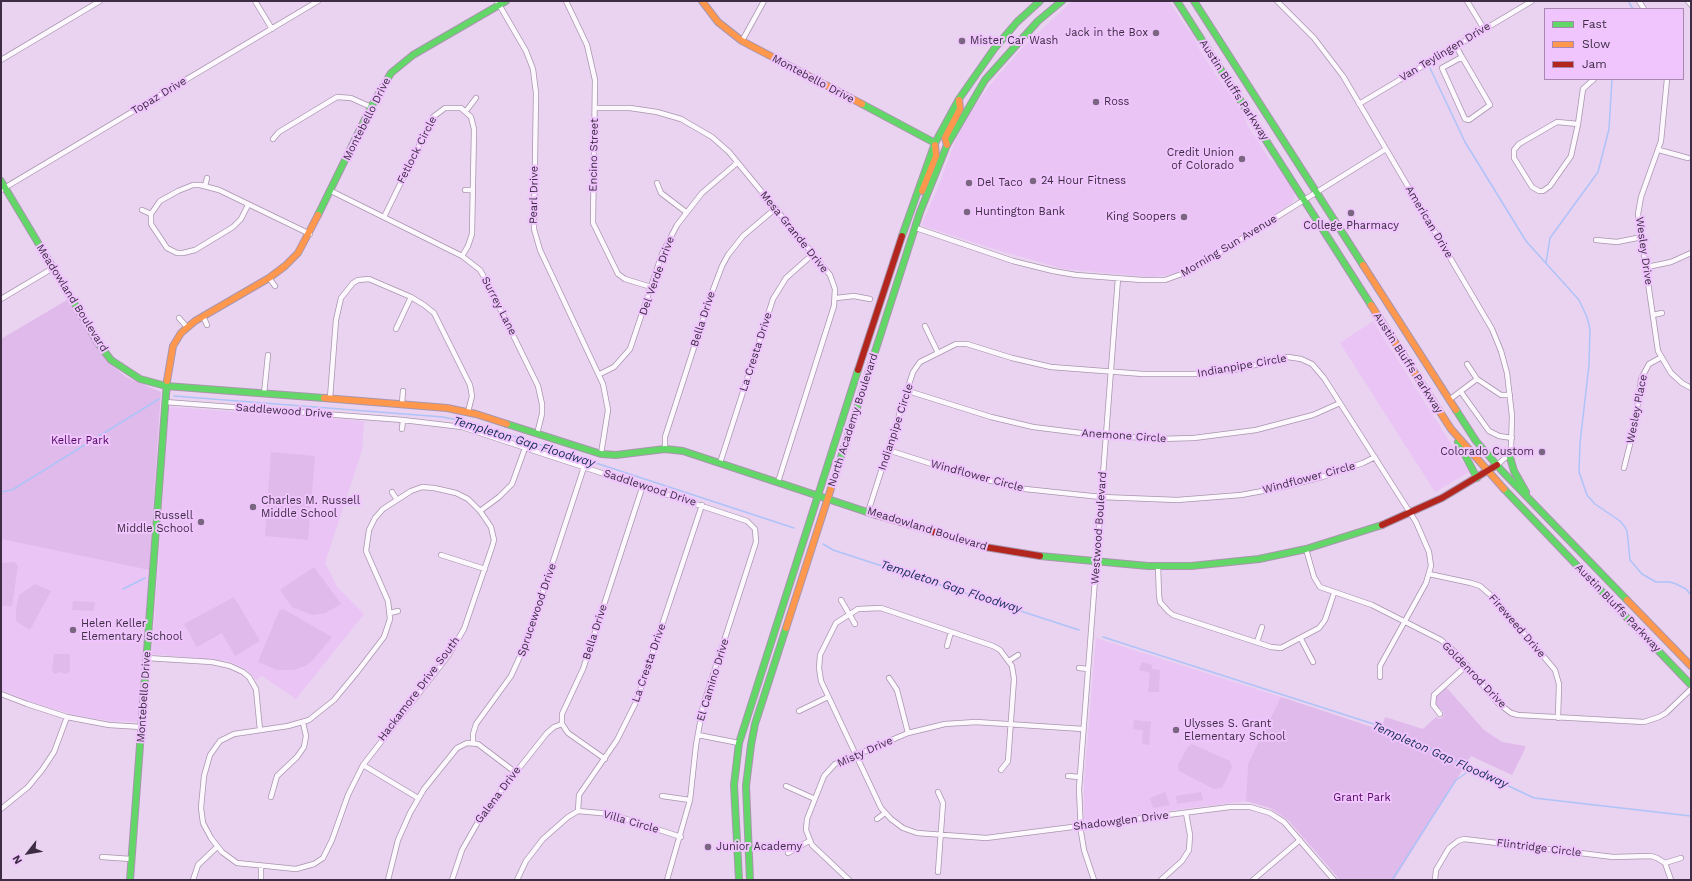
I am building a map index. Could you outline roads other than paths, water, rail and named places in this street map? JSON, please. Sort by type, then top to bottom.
[{"type":"main road","name":"Montebello Drive","points":[[130,880],[166,386],[173,346],[187,327],[203,316],[269,278],[293,258],[310,234],[371,107],[387,78],[401,64],[498,3],[506,1]]},
{"type":"main road","name":"Montebello Drive","points":[[702,1],[718,22],[742,41],[935,143]]},
{"type":"main road","name":"North Academy Boulevard","points":[[739,880],[734,785],[739,743],[750,701],[912,201],[935,143],[959,99],[994,50],[1017,22],[1040,1]]},
{"type":"main road","name":"North Academy Boulevard","points":[[750,880],[746,786],[751,746],[763,696],[931,184],[947,145],[973,98],[985,80],[1024,36],[1062,1]]},
{"type":"main road","name":"Austin Bluffs Parkway","points":[[1177,1],[1385,328],[1457,438],[1691,685]]},
{"type":"main road","name":"Austin Bluffs Parkway","points":[[1194,1],[1469,431],[1497,466],[1691,666]]},
{"type":"main road","points":[[947,145],[945,138],[960,109],[959,99]]},
{"type":"main road","points":[[911,243],[909,230],[936,156],[935,143]]},
{"type":"main road","name":"Meadowland Boulevard","points":[[1,181],[3,189],[98,343],[111,360],[140,379],[166,386],[402,403],[468,412],[601,454],[622,454],[665,449],[683,452],[720,462],[868,512],[985,547],[1039,556],[1096,562],[1158,566],[1232,562],[1306,550],[1360,534],[1411,513],[1442,498],[1497,466]]},
{"type":"main road","points":[[1457,438],[1465,457],[1477,478]]},
{"type":"main road","points":[[1508,454],[1514,471],[1531,500]]},
{"type":"street","points":[[1,60],[100,1]]},
{"type":"street","points":[[255,1],[272,29]]},
{"type":"street","name":"Topaz Drive","points":[[3,189],[318,1]]},
{"type":"street","name":"Encino Street","points":[[566,1],[583,33],[591,57],[595,80],[593,223],[618,274],[651,287]]},
{"type":"street","points":[[742,41],[764,1]]},
{"type":"street","name":"American Drive","points":[[1277,1],[1314,38],[1330,57],[1488,321],[1504,361],[1510,395],[1511,448],[1508,454],[1497,466]]},
{"type":"street","points":[[1467,1],[1484,29]]},
{"type":"street","name":"Van Teylingen Drive","points":[[1359,104],[1532,1]]},
{"type":"street","points":[[1688,1],[1691,5]]},
{"type":"street","name":"Pearl Drive","points":[[498,3],[526,51],[534,78],[536,93],[533,223],[535,236],[600,374],[606,393],[608,410],[601,454]]},
{"type":"street","points":[[1456,46],[1462,56],[1490,105],[1469,120],[1465,119],[1442,68],[1462,56]]},
{"type":"street","points":[[1578,124],[1557,122],[1516,147],[1514,158],[1532,187],[1538,193],[1550,186],[1570,160],[1578,124],[1583,89],[1593,80]]},
{"type":"street","name":"Wesley Drive","points":[[1667,80],[1659,150],[1639,203],[1638,214],[1647,267],[1656,345],[1660,358],[1676,378],[1691,388]]},
{"type":"street","points":[[273,140],[279,132],[337,97],[351,98],[371,107]]},
{"type":"street","points":[[462,256],[468,246],[472,234],[474,129],[471,117],[466,111],[476,98]]},
{"type":"street","name":"Fetlock Circle","points":[[384,217],[430,122],[436,113],[445,108],[452,107],[466,111]]},
{"type":"street","name":"Mesa Grande Drive","points":[[595,108],[644,109],[681,119],[712,137],[776,208],[830,275],[836,298]]},
{"type":"street","name":"Morning Sun Avenue","points":[[916,228],[1013,260],[1049,270],[1076,275],[1154,280],[1181,276],[1386,149]]},
{"type":"street","points":[[1659,150],[1688,158]]},
{"type":"street","name":"Del Verde Drive","points":[[600,374],[621,361],[630,349],[666,245],[686,212],[702,193],[737,163]]},
{"type":"street","points":[[205,186],[207,178]]},
{"type":"street","points":[[657,183],[661,193],[686,212]]},
{"type":"street","points":[[248,205],[241,219],[233,227],[194,250],[183,253],[172,251],[163,244],[151,224],[151,214],[157,204],[178,190],[193,185],[205,186],[219,190],[310,234]]},
{"type":"street","points":[[465,190],[473,190]]},
{"type":"street","name":"Surrey Lane","points":[[331,191],[462,256],[475,265],[487,282],[538,386],[542,409],[537,434]]},
{"type":"street","name":"Bella Drive","points":[[665,449],[665,437],[711,294],[722,266],[743,236],[776,208]]},
{"type":"street","points":[[142,210],[151,214]]},
{"type":"street","points":[[1596,240],[1617,242],[1642,237]]},
{"type":"street","points":[[1647,267],[1671,262],[1691,253]]},
{"type":"street","name":"La Cresta Drive","points":[[720,462],[773,299],[786,278],[813,254]]},
{"type":"street","points":[[1,299],[53,268]]},
{"type":"street","points":[[269,278],[275,286]]},
{"type":"street","name":"Westwood Boulevard","points":[[1094,880],[1084,850],[1080,826],[1080,777],[1118,278]]},
{"type":"street","points":[[330,398],[336,320],[341,298],[348,287],[358,280],[369,279],[411,297],[424,305],[437,318],[472,390],[468,412]]},
{"type":"street","points":[[778,482],[836,298],[854,296],[870,299]]},
{"type":"street","points":[[396,329],[411,297]]},
{"type":"street","points":[[1653,315],[1662,313]]},
{"type":"street","points":[[203,316],[207,325]]},
{"type":"street","points":[[179,318],[187,327]]},
{"type":"street","points":[[924,326],[938,353]]},
{"type":"street","name":"Indianpipe Circle","points":[[868,512],[916,367],[920,362],[956,344],[967,344],[1012,358],[1051,367],[1110,372],[1194,374],[1234,370],[1281,358],[1294,357],[1308,361],[1318,370],[1411,513],[1426,544],[1430,560],[1429,574],[1380,666],[1380,677]]},
{"type":"street","points":[[264,394],[268,355]]},
{"type":"street","name":"Wesley Place","points":[[1624,468],[1635,424],[1641,379],[1645,368],[1660,358]]},
{"type":"street","points":[[1467,364],[1477,379],[1501,395],[1510,395]]},
{"type":"street","points":[[1449,400],[1462,392],[1477,379]]},
{"type":"street","points":[[402,403],[403,391]]},
{"type":"street","name":"Anemone Circle","points":[[908,391],[991,418],[1014,423],[1053,430],[1171,439],[1228,435],[1282,424],[1324,411],[1340,403]]},
{"type":"street","points":[[1462,392],[1489,431],[1499,436],[1512,438]]},
{"type":"street","name":"Saddlewood Drive","points":[[165,402],[403,420],[462,427],[741,518],[755,529]]},
{"type":"street","points":[[402,429],[403,420]]},
{"type":"street","points":[[480,511],[500,497],[512,484],[525,448]]},
{"type":"street","name":"Windflower Circle","points":[[888,450],[993,482],[1039,491],[1101,497],[1178,500],[1241,495],[1279,488],[1363,463],[1374,457]]},
{"type":"street","name":"Sprucewood Drive","points":[[473,743],[473,734],[476,724],[511,676],[527,641],[584,467]]},
{"type":"street","name":"Bella Drive","points":[[562,724],[563,710],[583,669],[643,485]]},
{"type":"street","name":"Hackamore Drive South","points":[[319,862],[328,848],[348,795],[363,765],[459,639],[468,620],[494,540],[491,527],[474,503],[462,495],[434,488],[416,489],[382,509],[374,518],[369,530],[366,545],[367,555],[385,594],[390,613]]},
{"type":"street","points":[[392,492],[397,500]]},
{"type":"street","name":"La Cresta Drive","points":[[578,811],[579,795],[605,759],[628,720],[646,679],[702,505]]},
{"type":"street","name":"El Camino Drive","points":[[667,880],[681,837],[690,800],[698,735],[706,698],[755,548],[757,539],[755,529]]},
{"type":"street","name":"Goldenrod Drive","points":[[1306,550],[1316,582],[1320,586],[1334,593],[1372,606],[1441,640],[1449,646],[1467,665],[1498,702],[1511,712],[1524,716],[1644,722],[1666,713],[1691,689]]},
{"type":"street","points":[[441,554],[485,570]]},
{"type":"street","points":[[1158,566],[1160,602],[1168,611],[1174,615],[1271,647],[1281,648],[1315,632],[1323,625],[1334,593]]},
{"type":"street","name":"Fireweed Drive","points":[[1429,574],[1475,585],[1488,592],[1494,598],[1554,670],[1559,684],[1558,718]]},
{"type":"street","points":[[841,600],[855,624]]},
{"type":"street","name":"Shadowglen Drive","points":[[1009,661],[1000,650],[993,646],[880,608],[864,608],[849,614],[836,623],[820,655],[819,675],[828,697],[885,813],[896,824],[910,831],[986,838],[1230,807],[1250,807],[1277,817],[1300,840],[1334,880]]},
{"type":"street","points":[[323,866],[319,862],[308,867],[296,869],[237,863],[222,852],[206,830],[202,815],[204,776],[207,762],[213,749],[225,738],[234,734],[303,723],[327,707],[358,671],[384,637],[389,625],[390,613],[398,611]]},
{"type":"street","points":[[1257,642],[1262,628]]},
{"type":"street","points":[[947,646],[951,632]]},
{"type":"street","points":[[1301,638],[1313,662]]},
{"type":"street","points":[[1001,770],[1008,760],[1011,725],[1014,679],[1009,661],[1018,655]]},
{"type":"street","points":[[147,658],[212,662],[230,666],[243,672],[249,677],[256,689],[260,730]]},
{"type":"street","points":[[1440,714],[1433,705],[1434,695],[1467,665]]},
{"type":"street","points":[[1079,668],[1088,669]]},
{"type":"street","points":[[889,678],[898,690],[908,733]]},
{"type":"street","points":[[1,694],[67,717],[109,724],[142,727]]},
{"type":"street","points":[[799,712],[828,697]]},
{"type":"street","points":[[1,809],[28,787],[42,770],[54,752],[67,717]]},
{"type":"street","name":"Misty Drive","points":[[809,841],[806,825],[815,799],[828,770],[835,764],[908,733],[934,725],[961,720],[1011,725],[1083,729]]},
{"type":"street","points":[[271,797],[276,776],[297,757],[304,747],[306,736],[303,723]]},
{"type":"street","points":[[562,724],[568,733],[605,759]]},
{"type":"street","name":"Galena Drive","points":[[452,880],[458,859],[472,831],[515,772],[547,733],[554,727],[562,724]]},
{"type":"street","points":[[698,735],[739,743]]},
{"type":"street","points":[[388,880],[398,840],[418,798],[456,748],[467,743],[473,743],[485,748],[515,772]]},
{"type":"street","points":[[208,744],[213,749]]},
{"type":"street","points":[[363,765],[418,798]]},
{"type":"street","points":[[1068,776],[1080,777]]},
{"type":"street","points":[[786,786],[815,799]]},
{"type":"street","points":[[938,792],[943,803],[938,872]]},
{"type":"street","points":[[662,796],[690,800]]},
{"type":"street","points":[[517,880],[526,861],[543,839],[568,817],[578,811]]},
{"type":"street","name":"Villa Circle","points":[[578,811],[611,814],[681,837]]},
{"type":"street","points":[[878,820],[885,813]]},
{"type":"street","points":[[1161,880],[1182,861],[1189,850],[1190,843],[1186,813]]},
{"type":"street","name":"Flintridge Circle","points":[[1435,880],[1436,870],[1449,848],[1458,841],[1464,839],[1613,857],[1651,856],[1665,863]]},
{"type":"street","points":[[1253,880],[1300,840]]},
{"type":"street","points":[[788,853],[809,841],[815,849],[849,880]]},
{"type":"street","points":[[193,880],[198,865],[217,846]]},
{"type":"street","points":[[102,857],[131,859]]},
{"type":"street","points":[[1671,880],[1665,863],[1681,858]]},
{"type":"street","points":[[261,866],[261,880]]},
{"type":"waterway","points":[[1628,1],[1632,8]]},
{"type":"waterway","name":"Templeton Gap Floodway","points":[[1430,68],[1465,142],[1526,241],[1579,300],[1587,317],[1590,329],[1589,365],[1580,443],[1579,472],[1587,495],[1595,504],[1620,521],[1625,527],[1627,531],[1630,560],[1642,574],[1656,582],[1670,582],[1676,584],[1686,589],[1691,595]]},
{"type":"waterway","points":[[1546,263],[1550,238],[1598,172],[1609,129],[1612,80]]},
{"type":"waterway","name":"Templeton Gap Floodway","points":[[174,396],[443,417],[477,424],[794,528]]},
{"type":"waterway","name":"Templeton Gap Floodway","points":[[1,492],[12,490],[159,399]]},
{"type":"waterway","name":"Templeton Gap Floodway","points":[[823,544],[833,550],[1079,630]]},
{"type":"waterway","points":[[123,589],[145,578]]},
{"type":"waterway","name":"Templeton Gap Floodway","points":[[1103,637],[1386,728],[1534,798],[1691,816]]},
{"type":"waterway","points":[[1392,880],[1456,780],[1472,769]]},
{"type":"place","name":"Jack in the Box","points":[[1156,33]]},
{"type":"place","name":"Mister Car Wash","points":[[962,41]]},
{"type":"place","name":"Ross","points":[[1096,102]]},
{"type":"place","name":"Credit Union of Colorado","points":[[1242,159]]},
{"type":"place","name":"24 Hour Fitness","points":[[1033,181]]},
{"type":"place","name":"Del Taco","points":[[969,183]]},
{"type":"place","name":"Huntington Bank","points":[[967,212]]},
{"type":"place","name":"College Pharmacy","points":[[1351,213]]},
{"type":"place","name":"King Soopers","points":[[1184,217]]},
{"type":"place","name":"Colorado Custom","points":[[1542,452]]},
{"type":"place","name":"Charles M. Russell Middle School","points":[[253,507]]},
{"type":"place","name":"Russell Middle School","points":[[201,522]]},
{"type":"place","name":"Helen Keller Elementary School","points":[[73,630]]},
{"type":"place","name":"Ulysses S. Grant Elementary School","points":[[1176,730]]},
{"type":"place","name":"Junior Academy","points":[[708,847]]},
{"type":"park label","name":"Keller Park","points":[[80,441]]},
{"type":"park label","name":"Grant Park","points":[[1362,798]]}]
